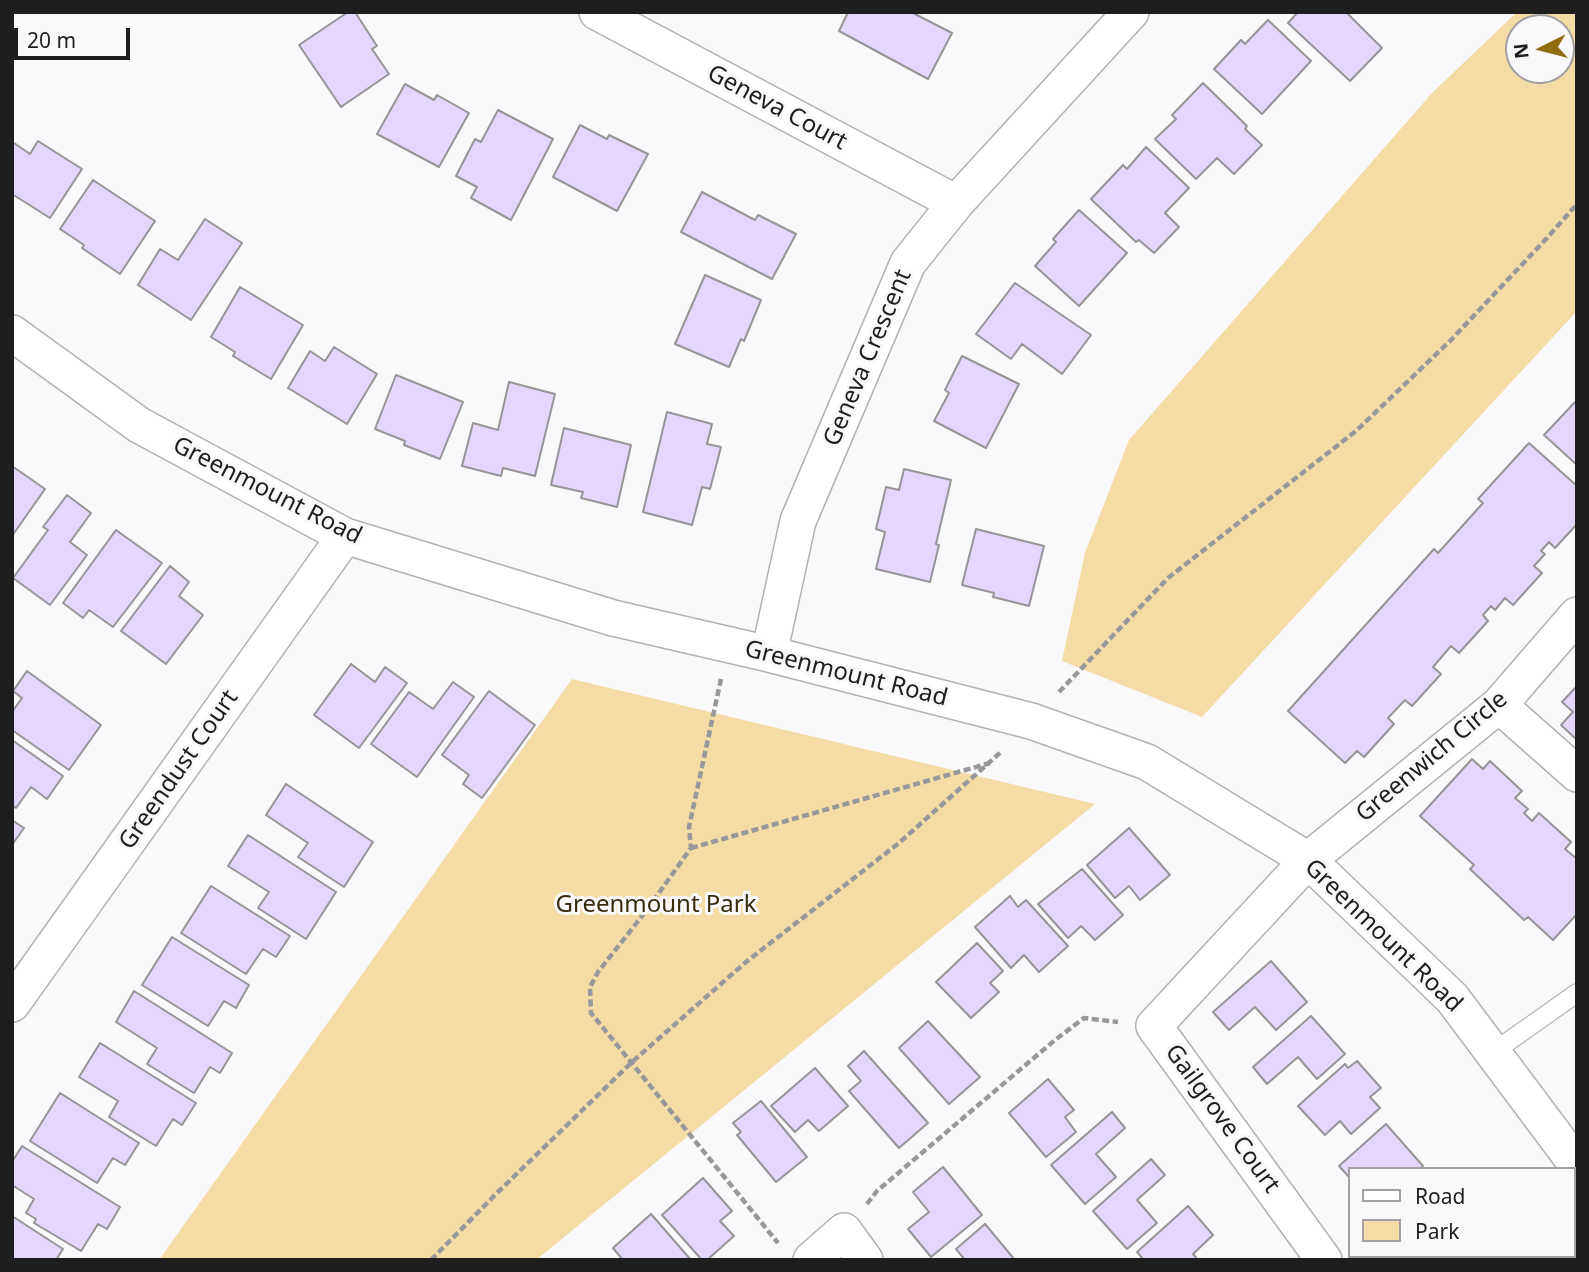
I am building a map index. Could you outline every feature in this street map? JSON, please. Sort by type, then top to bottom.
[{"type":"street","name":"Geneva Court","points":[[597,12],[956,203]]},
{"type":"street","name":"Geneva Crescent","points":[[769,653],[798,521],[908,263],[956,203],[1130,12]]},
{"type":"street","name":"Greenmount Road","points":[[12,333],[139,425],[345,536],[613,618],[769,653],[1031,721],[1147,762],[1308,860],[1452,998],[1577,1166]]},
{"type":"street","name":"Greendust Court","points":[[12,1004],[345,536]]},
{"type":"street","name":"Greenwich Circle","points":[[1308,860],[1499,705],[1577,615]]},
{"type":"street","points":[[1499,705],[1577,774]]},
{"type":"street","name":"Gailgrove Court","points":[[1308,860],[1154,1026],[1324,1260]]},
{"type":"street","points":[[797,1255],[844,1231],[865,1260]]},
{"type":"lane","points":[[1492,1053],[1577,993]]},
{"type":"path","points":[[691,848],[689,827],[729,645]]},
{"type":"path","points":[[797,1255],[591,1013],[590,987],[598,972],[691,848],[991,763]]},
{"type":"path","points":[[844,1231],[877,1191],[1084,1018],[1154,1026]]},
{"type":"green space","points":[[1577,12],[1577,311],[1202,717],[1062,661],[1085,553],[1129,440],[1432,93],[1505,23],[1505,84],[1575,84],[1575,14],[1515,14]]},
{"type":"green space","name":"Greenmount Park","points":[[572,679],[1095,804],[536,1260],[159,1260]]},
{"type":"building","points":[[348,12],[355,12],[377,46],[372,49],[389,74],[341,107],[299,45]]},
{"type":"building","points":[[848,12],[911,12],[952,33],[928,79],[839,31]]},
{"type":"building","points":[[1298,12],[1346,12],[1382,48],[1350,81],[1288,23]]},
{"type":"building","points":[[1268,20],[1311,61],[1262,114],[1214,69],[1241,40],[1245,44]]},
{"type":"building","points":[[1203,83],[1247,126],[1245,129],[1262,145],[1234,174],[1217,158],[1196,179],[1155,139],[1176,119],[1172,115]]},
{"type":"building","points":[[405,84],[434,100],[437,95],[469,113],[439,167],[377,134]]},
{"type":"building","points":[[498,110],[553,139],[511,220],[471,198],[477,187],[456,176],[475,139],[481,142]]},
{"type":"building","points":[[580,125],[607,139],[609,135],[648,154],[617,211],[553,177]]},
{"type":"building","points":[[38,141],[82,169],[50,218],[12,194],[12,145],[14,143],[30,154]]},
{"type":"building","points":[[1146,147],[1189,188],[1165,213],[1179,227],[1154,253],[1139,240],[1136,242],[1091,199],[1123,165],[1127,169]]},
{"type":"building","points":[[93,180],[155,221],[120,274],[60,229]]},
{"type":"building","points":[[702,192],[755,220],[758,215],[796,234],[772,279],[681,232]]},
{"type":"building","points":[[1079,210],[1127,253],[1079,306],[1035,266],[1056,242],[1053,239]]},
{"type":"building","points":[[205,219],[242,243],[191,320],[138,285],[160,249],[178,260]]},
{"type":"building","points":[[705,275],[761,300],[744,341],[741,339],[729,367],[675,344]]},
{"type":"building","points":[[1015,283],[1091,335],[1062,374],[1022,344],[1011,359],[976,334]]},
{"type":"building","points":[[240,287],[303,325],[271,379],[233,356],[235,352],[211,337]]},
{"type":"building","points":[[334,347],[377,374],[347,424],[288,388],[310,351],[325,361]]},
{"type":"building","points":[[962,356],[1019,384],[986,448],[934,421],[949,393],[945,390]]},
{"type":"building","points":[[396,375],[463,402],[440,459],[404,445],[405,441],[375,429]]},
{"type":"building","points":[[509,382],[555,394],[535,476],[503,468],[501,476],[462,466],[473,423],[498,430]]},
{"type":"building","points":[[1577,400],[1577,465],[1544,435]]},
{"type":"building","points":[[667,412],[712,424],[707,444],[721,447],[710,489],[702,487],[692,525],[643,512]]},
{"type":"building","points":[[564,428],[631,445],[617,507],[581,498],[583,492],[551,485]]},
{"type":"building","points":[[1529,443],[1577,486],[1577,524],[1555,548],[1549,542],[1541,551],[1545,554],[1534,566],[1542,573],[1513,605],[1505,598],[1495,610],[1491,606],[1483,615],[1488,621],[1459,653],[1451,646],[1433,667],[1441,674],[1412,706],[1405,700],[1388,718],[1394,724],[1364,757],[1357,751],[1345,763],[1288,711],[1434,549],[1438,553],[1483,503],[1478,499]]},
{"type":"building","points":[[12,466],[45,489],[12,536]]},
{"type":"building","points":[[904,469],[951,480],[930,582],[876,569],[885,532],[876,529],[886,487],[899,490]]},
{"type":"building","points":[[67,495],[91,513],[70,542],[87,555],[50,605],[13,578],[48,530],[43,527]]},
{"type":"building","points":[[976,529],[1044,546],[1029,606],[993,597],[994,593],[962,585]]},
{"type":"building","points":[[116,530],[162,563],[113,627],[89,610],[83,618],[63,603]]},
{"type":"building","points":[[170,566],[189,582],[179,596],[203,615],[166,664],[121,631]]},
{"type":"building","points":[[351,664],[375,682],[385,667],[407,683],[359,748],[314,715]]},
{"type":"building","points":[[27,671],[101,725],[69,770],[12,730],[12,712],[22,698],[13,691]]},
{"type":"building","points":[[453,682],[474,697],[417,777],[371,744],[409,692],[433,709]]},
{"type":"building","points":[[1577,686],[1577,740],[1561,725],[1573,712],[1562,702]]},
{"type":"building","points":[[489,691],[535,725],[482,798],[463,784],[469,775],[442,755]]},
{"type":"building","points":[[12,740],[63,776],[47,799],[31,787],[16,808],[12,805]]},
{"type":"building","points":[[1472,759],[1483,769],[1490,761],[1522,791],[1515,798],[1528,809],[1524,813],[1532,821],[1539,813],[1571,842],[1565,849],[1577,859],[1577,914],[1553,940],[1528,917],[1524,920],[1470,869],[1474,865],[1420,816]]},
{"type":"building","points":[[286,784],[373,842],[344,887],[298,857],[308,843],[266,815]]},
{"type":"building","points":[[12,820],[24,828],[12,845]]},
{"type":"building","points":[[1129,828],[1170,875],[1140,900],[1129,886],[1115,898],[1087,865]]},
{"type":"building","points":[[248,835],[336,892],[306,939],[258,908],[269,892],[228,866]]},
{"type":"building","points":[[1082,869],[1123,915],[1095,940],[1081,926],[1068,938],[1038,904]]},
{"type":"building","points":[[211,886],[290,936],[276,957],[263,949],[246,974],[181,933]]},
{"type":"building","points":[[1010,896],[1018,907],[1026,900],[1068,946],[1039,972],[1024,955],[1011,968],[975,927]]},
{"type":"building","points":[[172,937],[249,985],[236,1008],[224,1001],[208,1026],[142,985]]},
{"type":"building","points":[[977,943],[1003,971],[990,983],[999,992],[971,1018],[936,982]]},
{"type":"building","points":[[1271,961],[1307,1002],[1276,1030],[1255,1007],[1229,1030],[1213,1012]]},
{"type":"building","points":[[134,991],[232,1053],[220,1073],[210,1067],[194,1093],[147,1064],[157,1048],[116,1022]]},
{"type":"building","points":[[1311,1016],[1345,1054],[1317,1079],[1298,1057],[1267,1084],[1253,1067]]},
{"type":"building","points":[[928,1021],[980,1077],[949,1104],[899,1048]]},
{"type":"building","points":[[100,1043],[196,1103],[182,1125],[173,1119],[156,1146],[109,1117],[118,1101],[79,1077]]},
{"type":"building","points":[[864,1051],[928,1123],[899,1148],[849,1091],[861,1081],[848,1066]]},
{"type":"building","points":[[1357,1061],[1381,1088],[1370,1097],[1380,1108],[1351,1134],[1340,1121],[1325,1135],[1298,1106],[1345,1064],[1348,1068]]},
{"type":"building","points":[[815,1068],[848,1106],[819,1131],[808,1120],[795,1132],[771,1106]]},
{"type":"building","points":[[1048,1079],[1074,1110],[1065,1117],[1076,1132],[1046,1157],[1009,1113]]},
{"type":"building","points":[[60,1093],[139,1143],[125,1165],[113,1158],[97,1183],[30,1141]]},
{"type":"building","points":[[761,1101],[807,1157],[776,1182],[737,1135],[741,1132],[733,1123]]},
{"type":"building","points":[[1112,1112],[1125,1128],[1096,1154],[1116,1177],[1085,1204],[1051,1165]]},
{"type":"building","points":[[1386,1124],[1423,1166],[1348,1167],[1348,1176],[1339,1166]]},
{"type":"building","points":[[22,1146],[120,1207],[107,1229],[98,1224],[81,1251],[34,1223],[36,1219],[26,1213],[34,1199],[12,1185],[12,1162]]},
{"type":"building","points":[[1151,1159],[1165,1175],[1137,1200],[1157,1223],[1127,1249],[1093,1211]]},
{"type":"building","points":[[943,1167],[982,1215],[931,1257],[908,1229],[929,1212],[913,1192]]},
{"type":"building","points":[[703,1178],[732,1211],[720,1221],[734,1236],[707,1260],[702,1260],[662,1215]]},
{"type":"building","points":[[1188,1206],[1213,1235],[1193,1254],[1198,1260],[1144,1260],[1137,1252]]},
{"type":"building","points":[[651,1214],[691,1260],[623,1260],[613,1248]]},
{"type":"building","points":[[12,1216],[63,1249],[56,1260],[12,1260]]},
{"type":"building","points":[[985,1224],[1015,1260],[965,1260],[956,1249]]},
{"type":"building","points":[[1522,1258],[1524,1260],[1440,1260]]}]
